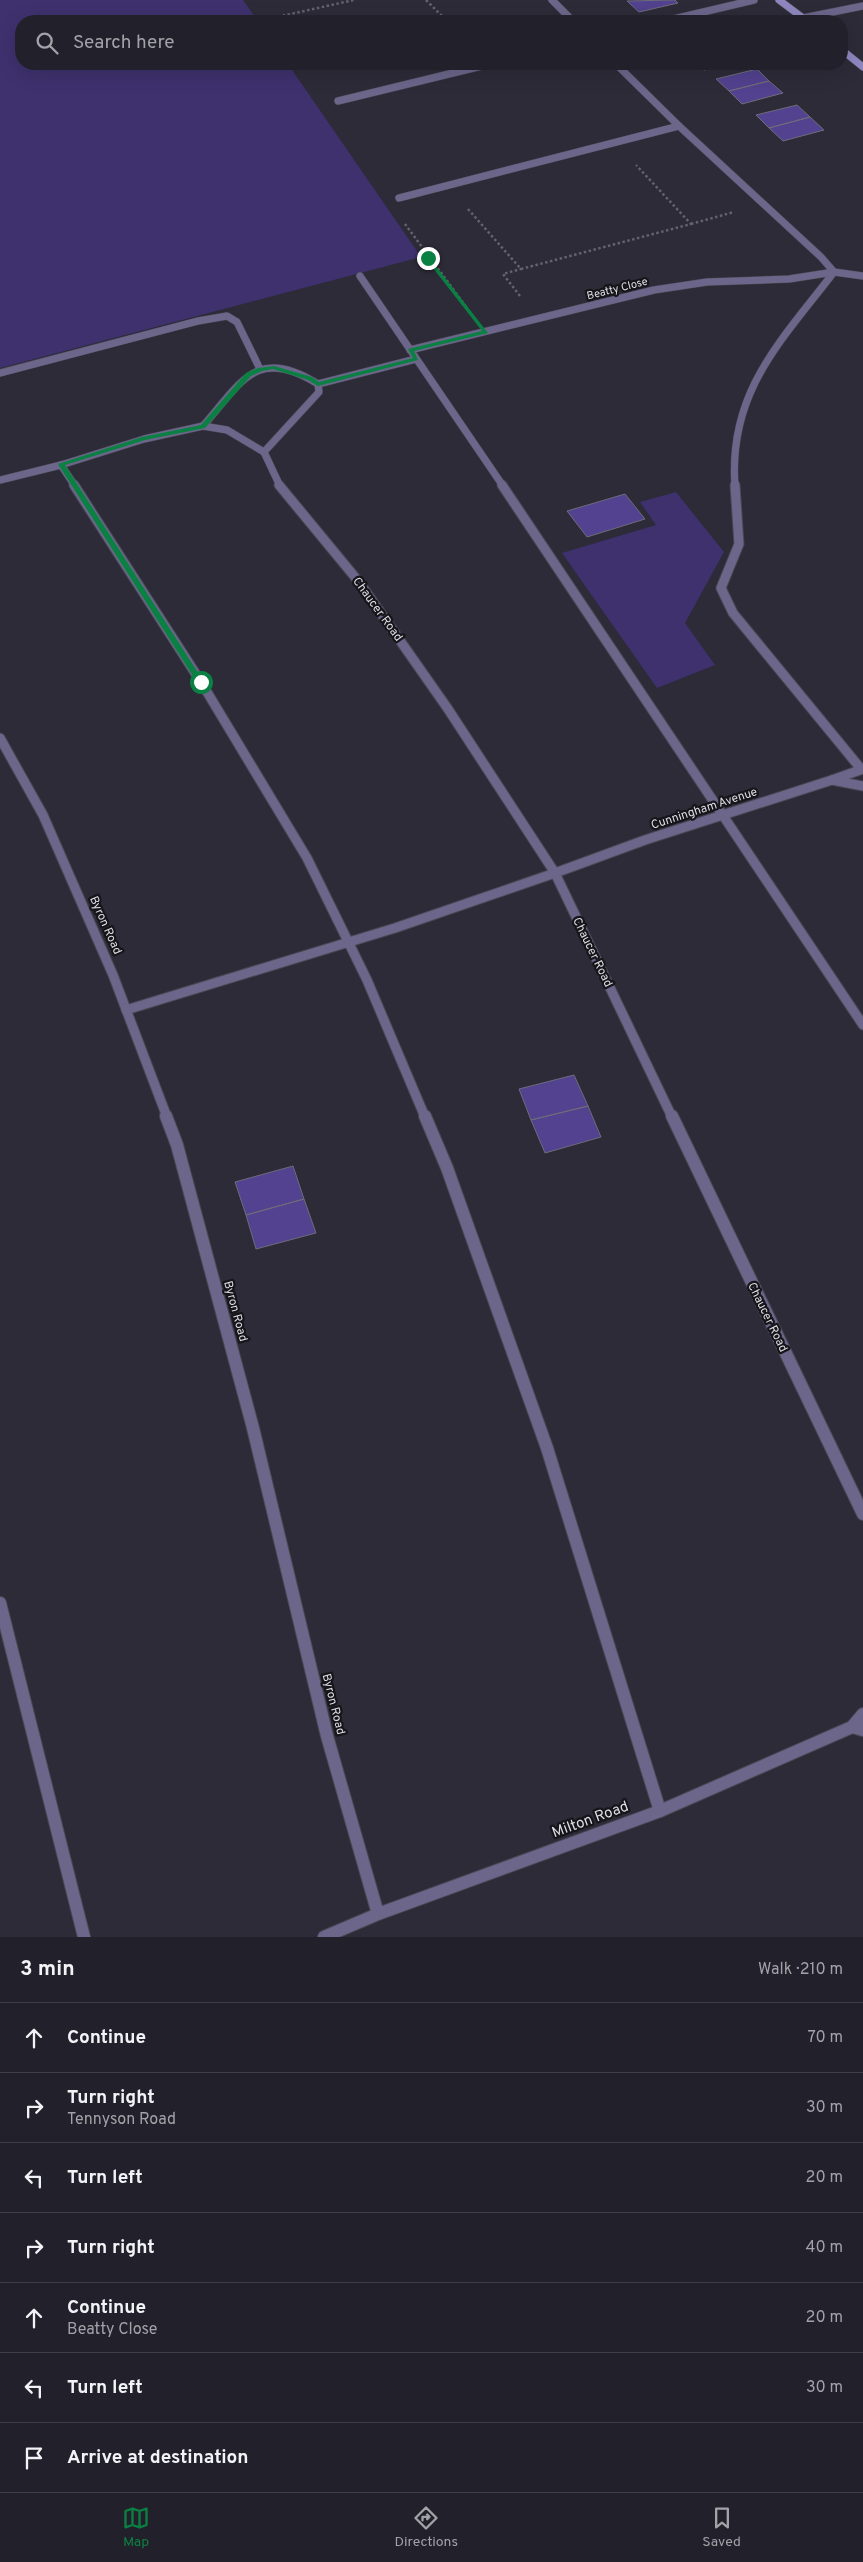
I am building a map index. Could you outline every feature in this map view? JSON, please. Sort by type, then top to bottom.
[{"type":"street","points":[[552,0],[567,15]]},
{"type":"street","points":[[690,15],[754,0]]},
{"type":"street","points":[[779,0],[798,15]]},
{"type":"street","points":[[826,15],[863,6]]},
{"type":"street","points":[[848,55],[863,67]]},
{"type":"street","points":[[338,101],[465,70]]},
{"type":"street","points":[[622,70],[678,126],[821,256],[834,272],[764,363],[744,404],[733,459],[739,544],[721,588],[733,613],[862,769],[832,780]]},
{"type":"street","points":[[399,198],[678,126]]},
{"type":"street","name":"Beatty Close","points":[[410,350],[654,290],[707,282],[789,279],[834,272],[863,276]]},
{"type":"street","points":[[360,276],[725,816],[863,1025]]},
{"type":"street","points":[[0,373],[198,321],[227,316],[237,322],[260,369]]},
{"type":"street","points":[[318,384],[416,359]]},
{"type":"street","points":[[0,480],[61,464],[144,438],[203,426],[228,430],[264,452],[320,392],[318,384],[310,379],[274,367],[260,369],[249,374],[203,426]]},
{"type":"street","name":"Chaucer Road","points":[[264,452],[280,486],[359,582],[448,709],[555,872],[863,1514]]},
{"type":"street","points":[[61,464],[201,682],[307,858],[367,980],[454,1186],[547,1448],[660,1811]]},
{"type":"street","name":"Byron Road","points":[[0,738],[43,815],[113,974],[180,1155],[253,1428],[327,1736],[378,1914]]},
{"type":"street","name":"Cunningham Avenue","points":[[126,1010],[348,942],[518,887],[645,840],[725,816],[832,780],[863,786]]},
{"type":"street","points":[[0,1603],[84,1937]]},
{"type":"street","points":[[858,1728],[863,1714]]},
{"type":"street","name":"Milton Road","points":[[324,1937],[378,1914],[660,1811],[858,1728]]},
{"type":"path","points":[[286,15],[354,0]]},
{"type":"path","points":[[426,0],[441,15]]},
{"type":"path","points":[[615,142],[691,224]]},
{"type":"path","points":[[448,185],[521,269]]},
{"type":"path","points":[[399,198],[389,201],[428,258],[486,332]]},
{"type":"path","points":[[539,318],[502,274],[764,204]]},
{"type":"shaded area","points":[[0,0],[243,0],[254,15],[15,15],[15,70],[292,70],[421,257],[0,368]]},
{"type":"shaded area","points":[[676,492],[724,552],[685,623],[715,665],[657,688],[562,553],[656,525],[640,502]]},
{"type":"building","points":[[675,0],[678,3],[639,12],[627,1]]},
{"type":"building","points":[[758,70],[769,81],[729,91],[716,79]]},
{"type":"building","points":[[769,81],[783,93],[742,104],[729,91]]},
{"type":"building","points":[[797,105],[810,117],[769,128],[756,115]]},
{"type":"building","points":[[810,117],[824,130],[783,141],[769,128]]},
{"type":"building","points":[[625,494],[645,519],[587,537],[567,511]]},
{"type":"building","points":[[574,1075],[588,1106],[531,1120],[519,1089]]},
{"type":"building","points":[[588,1106],[601,1137],[545,1153],[531,1120]]},
{"type":"building","points":[[293,1166],[304,1199],[246,1215],[235,1182]]},
{"type":"building","points":[[304,1199],[316,1233],[256,1249],[246,1215]]},
{"type":"route","points":[[201,682],[61,464],[144,438],[203,426],[249,374],[260,369],[274,367],[310,379],[318,384],[416,359],[410,350],[486,332],[428,258]]}]
